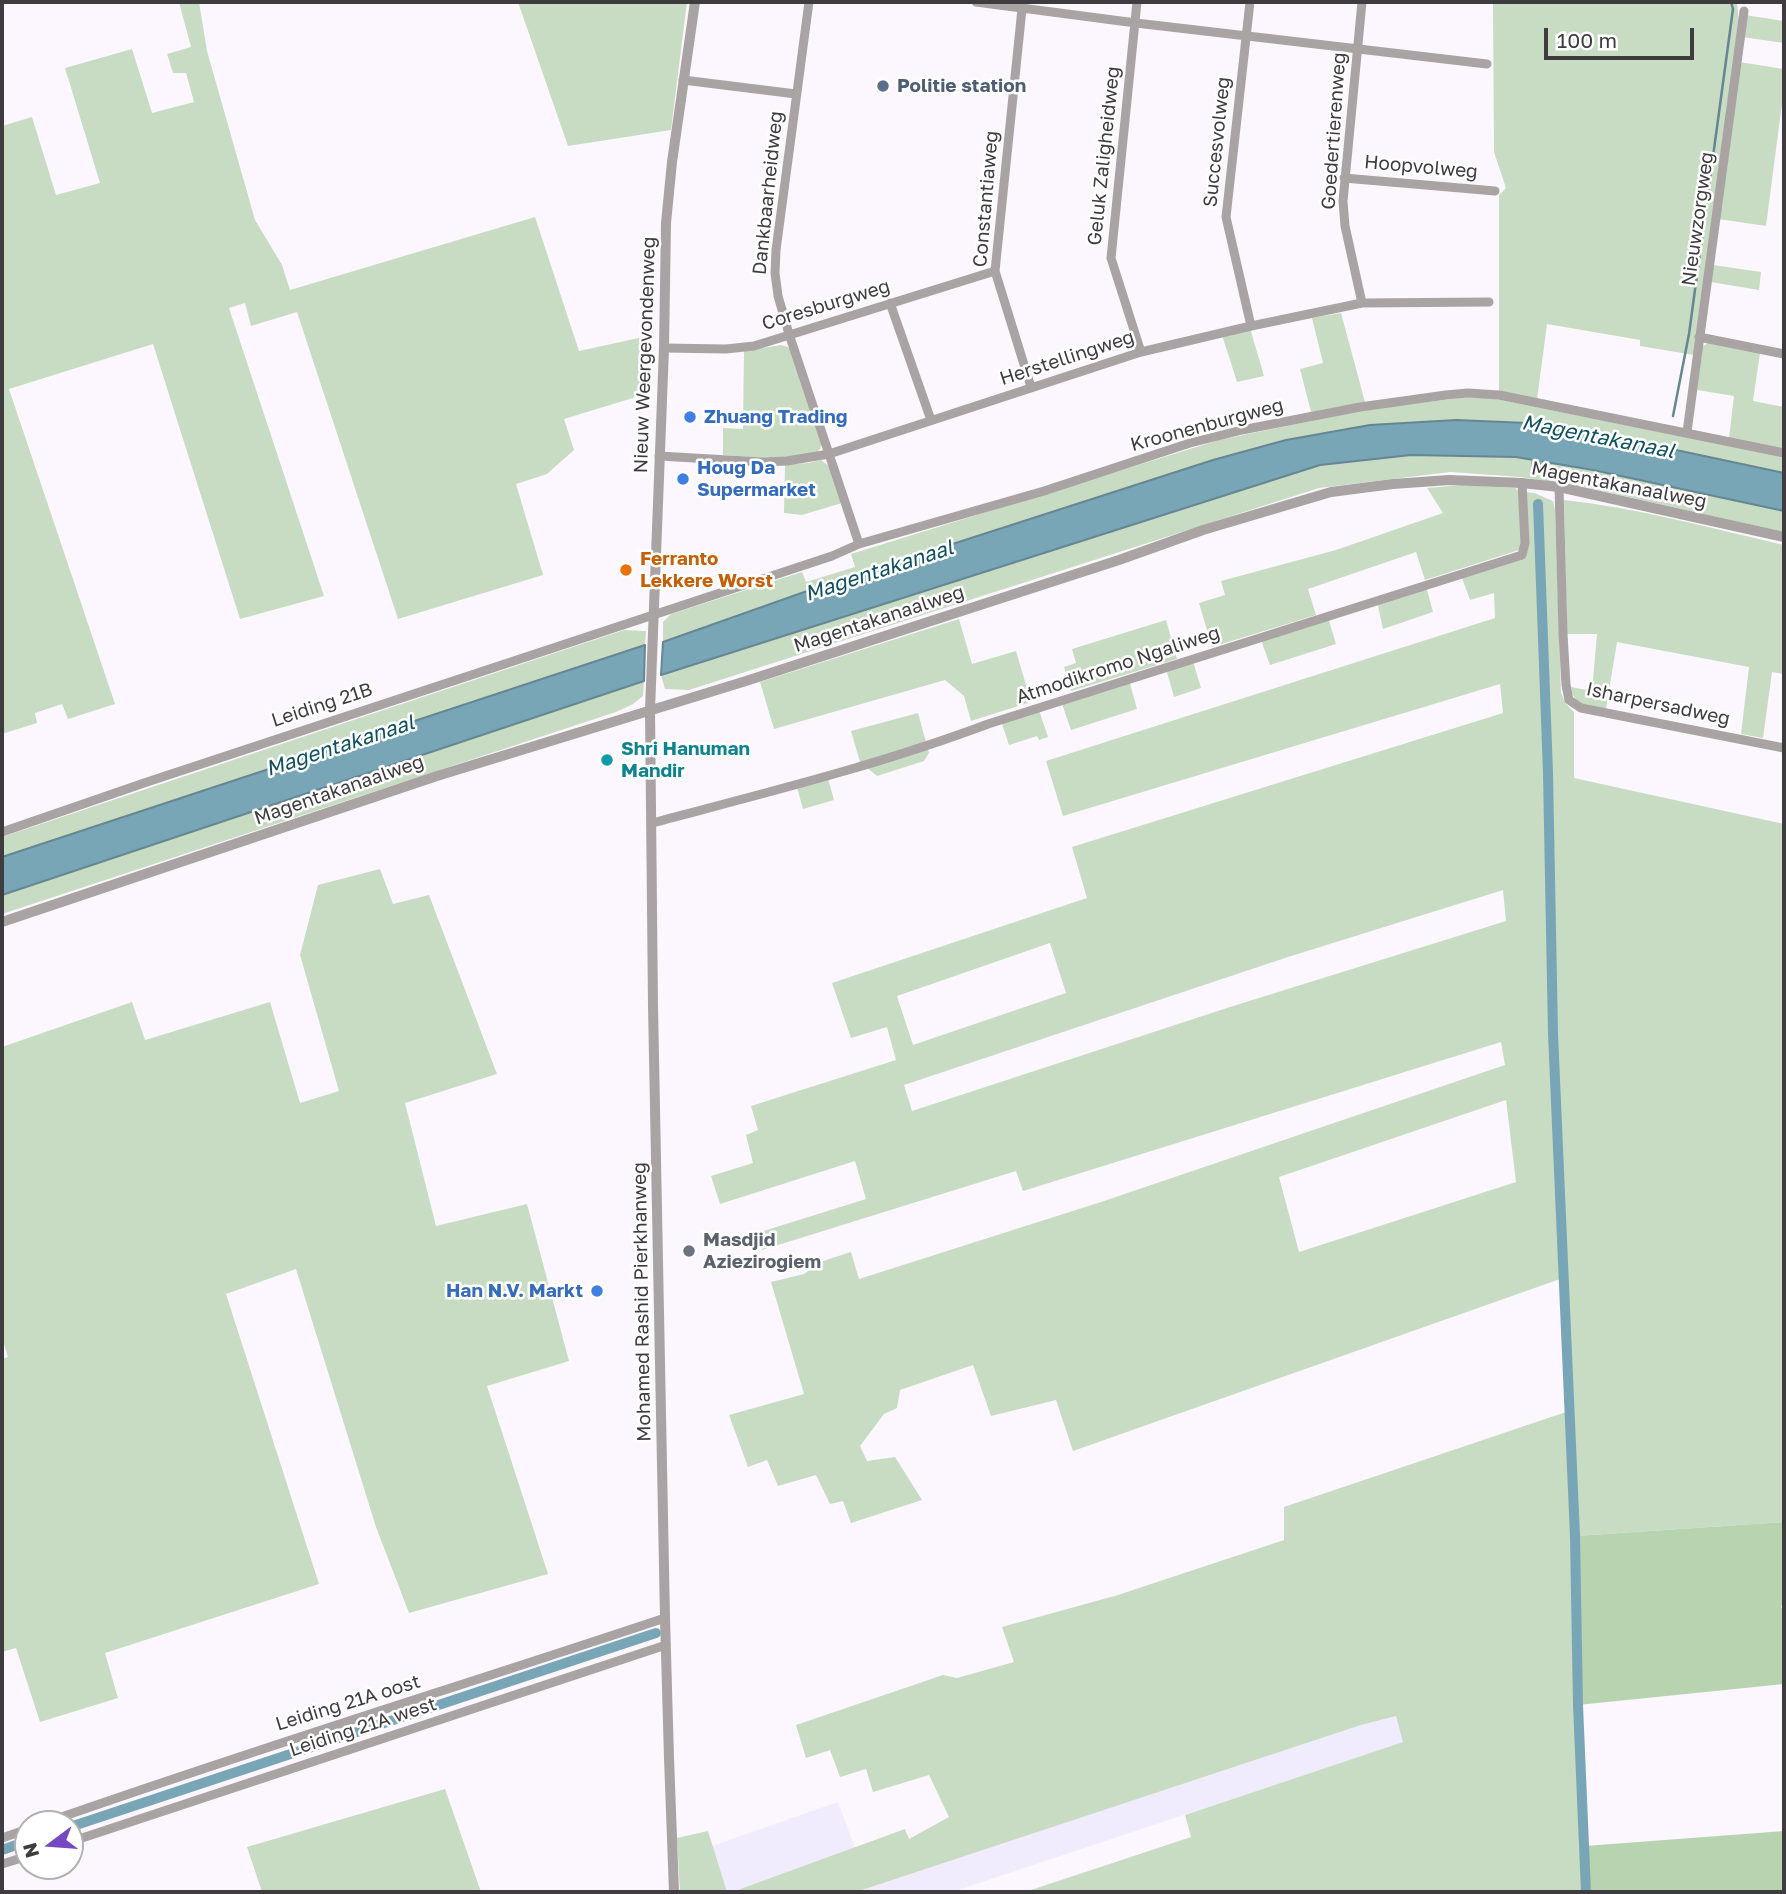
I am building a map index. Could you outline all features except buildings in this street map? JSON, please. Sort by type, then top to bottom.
[{"type":"street","name":"Nieuw Weergevondenweg","points":[[650,710],[664,348],[666,223],[695,2]]},
{"type":"street","name":"Dankbaarheidweg","points":[[809,2],[775,273],[778,296],[789,334],[859,544]]},
{"type":"street","points":[[976,2],[1487,64]]},
{"type":"street","name":"Geluk Zaligheidweg","points":[[1138,2],[1111,258],[1141,352]]},
{"type":"street","name":"Succesvolweg","points":[[1250,2],[1226,217],[1251,326]]},
{"type":"street","name":"Goedertierenweg","points":[[1362,2],[1343,201],[1345,226],[1362,303]]},
{"type":"street","name":"Constantiaweg","points":[[1017,6],[995,271],[1031,387]]},
{"type":"street","name":"Nieuwzorgweg","points":[[1687,432],[1744,11]]},
{"type":"street","points":[[683,80],[796,94]]},
{"type":"street","name":"Hoopvolweg","points":[[1344,178],[1495,191]]},
{"type":"street","name":"Coresburgweg","points":[[664,348],[726,349],[754,346],[995,271]]},
{"type":"street","name":"Herstellingweg","points":[[659,456],[762,462],[829,454],[1141,352],[1251,326],[1362,303],[1489,302]]},
{"type":"street","points":[[890,303],[931,420]]},
{"type":"street","points":[[1699,337],[1784,354]]},
{"type":"street","name":"Kroonenburgweg","points":[[654,615],[832,556],[859,544],[987,508],[1203,440],[1360,407],[1468,393],[1499,395],[1784,453]]},
{"type":"street","name":"Magentakanaalweg","points":[[2,922],[437,776],[1119,560],[1203,530],[1331,492],[1449,480],[1521,483],[1559,487],[1784,537]]},
{"type":"street","name":"Atmodikromo Ngaliweg","points":[[652,824],[860,767],[1522,555],[1525,543],[1521,483]]},
{"type":"street","name":"Isharpersadweg","points":[[1559,487],[1563,634],[1569,700],[1581,708],[1784,748]]},
{"type":"street","name":"Leiding 21B","points":[[2,832],[654,615]]},
{"type":"street","name":"Mohamed Rashid Pierkhanweg","points":[[650,710],[668,1758],[674,1892]]},
{"type":"street","name":"Leiding 21A oost","points":[[83,1810],[239,1756],[666,1619]]},
{"type":"street","name":"Leiding 21A west","points":[[84,1837],[666,1645]]},
{"type":"shaded area","points":[[1396,1716],[1404,1742],[952,1892],[856,1892],[1361,1725]]},
{"type":"shaded area","points":[[838,1802],[855,1848],[727,1892],[712,1846]]},
{"type":"green space","points":[[179,2],[199,2],[207,51],[255,220],[282,265],[290,290],[535,217],[579,351],[648,336],[646,394],[564,419],[574,450],[547,474],[516,484],[543,575],[398,619],[297,312],[251,326],[245,303],[229,308],[324,596],[240,619],[153,344],[9,389],[115,704],[68,719],[62,704],[35,713],[37,723],[2,734],[2,126],[32,117],[56,195],[100,183],[65,68],[132,49],[152,113],[194,102],[186,73],[173,73],[167,54],[191,47]]},
{"type":"green space","points":[[518,2],[687,2],[671,130],[568,146]]},
{"type":"green space","points":[[1493,2],[1737,2],[1739,22],[1694,355],[1640,346],[1640,340],[1547,324],[1537,400],[1499,391],[1499,195],[1506,188],[1494,152]]},
{"type":"green space","points":[[1745,15],[1784,21],[1784,43],[1742,37]]},
{"type":"green space","points":[[1739,62],[1784,69],[1784,88],[1766,226],[1718,219]]},
{"type":"green space","points":[[1713,265],[1761,272],[1759,290],[1711,282]]},
{"type":"green space","points":[[1341,313],[1365,402],[1311,412],[1300,369],[1323,363],[1312,318]]},
{"type":"green space","points":[[1250,328],[1264,376],[1237,382],[1222,335]]},
{"type":"green space","points":[[1709,342],[1760,353],[1753,401],[1784,407],[1784,450],[1729,438],[1734,396],[1697,390],[1702,347]]},
{"type":"green space","points":[[781,345],[788,347],[793,353],[821,442],[820,449],[798,457],[723,455],[723,428],[743,429],[744,351]]},
{"type":"green space","points":[[1460,398],[1491,398],[1784,457],[1784,473],[1662,447],[1527,423],[1456,420],[1370,425],[1286,440],[1213,460],[810,590],[663,642],[663,622],[671,614],[802,572],[806,582],[855,567],[851,554],[1219,440],[1369,409]]},
{"type":"green space","points":[[1411,455],[1516,457],[1593,470],[1784,511],[1784,532],[1584,487],[1521,477],[1450,472],[1319,488],[689,690],[665,689],[661,675],[1320,465]]},
{"type":"green space","points":[[821,460],[829,466],[842,503],[802,515],[784,513],[785,465]]},
{"type":"green space","points":[[1462,485],[1515,488],[1519,492],[1522,544],[1519,550],[1425,580],[1416,552],[1308,589],[1316,615],[1212,647],[1199,603],[1225,595],[1221,581],[1336,550],[1443,513],[1427,488]]},
{"type":"green space","points":[[1526,492],[1553,501],[1555,510],[1561,693],[1574,712],[1574,778],[1784,824],[1784,1522],[1575,1536],[1578,1705],[1586,1892],[1025,1892],[1191,1837],[1185,1815],[1403,1742],[1396,1716],[1361,1725],[856,1892],[732,1892],[905,1829],[909,1839],[949,1817],[929,1775],[873,1792],[866,1769],[840,1777],[830,1750],[806,1758],[796,1725],[943,1675],[957,1678],[1014,1662],[1002,1627],[1118,1595],[1284,1540],[1284,1507],[1569,1411],[1563,1278],[1073,1451],[1056,1400],[991,1416],[973,1365],[900,1390],[897,1408],[884,1414],[860,1446],[867,1461],[895,1457],[922,1500],[851,1523],[843,1501],[830,1504],[816,1475],[778,1486],[767,1460],[748,1467],[729,1415],[804,1394],[771,1282],[804,1274],[823,1261],[851,1252],[859,1279],[1101,1202],[1505,1065],[1501,1042],[1023,1191],[1016,1171],[762,1250],[757,1233],[866,1199],[855,1161],[720,1204],[711,1176],[753,1163],[746,1135],[758,1130],[751,1106],[896,1060],[887,1027],[851,1038],[832,983],[1087,898],[1072,847],[1503,713],[1500,684],[1063,816],[1046,761],[1495,618],[1494,593],[1470,600],[1461,575],[1523,556]],"holes":[[[1503,890],[1506,921],[1230,1007],[912,1111],[904,1085],[1288,957]],[[1050,943],[1066,993],[913,1045],[897,996]],[[1506,1100],[1516,1182],[1299,1252],[1279,1177]]]},
{"type":"green space","points":[[1564,500],[1647,513],[1784,545],[1784,674],[1772,672],[1763,738],[1741,734],[1749,667],[1617,642],[1606,709],[1583,704],[1575,699],[1571,687],[1592,691],[1597,634],[1567,634]]},
{"type":"green space","points":[[1426,586],[1433,612],[1383,629],[1377,601]]},
{"type":"green space","points":[[1328,617],[1336,644],[1270,665],[1261,640]]},
{"type":"green space","points":[[959,619],[972,664],[1016,651],[1031,702],[971,721],[964,696],[945,680],[774,729],[760,682]]},
{"type":"green space","points":[[1166,620],[1177,659],[1071,691],[1064,667],[1076,663],[1072,649]]},
{"type":"green space","points":[[624,630],[646,631],[645,645],[2,857],[2,837]]},
{"type":"green space","points":[[1193,661],[1201,688],[1174,697],[1166,669]]},
{"type":"green space","points":[[1129,680],[1137,709],[1071,730],[1061,701]]},
{"type":"green space","points":[[644,681],[643,696],[616,712],[2,914],[2,895]]},
{"type":"green space","points":[[1038,707],[1048,737],[1039,740],[1037,736],[1009,745],[1000,718]]},
{"type":"green space","points":[[918,713],[929,753],[924,761],[877,776],[860,762],[851,731]]},
{"type":"green space","points":[[827,775],[834,800],[803,809],[796,784]]},
{"type":"green space","points":[[380,869],[393,904],[429,895],[497,1074],[405,1103],[436,1226],[527,1204],[569,1361],[487,1386],[548,1574],[409,1613],[376,1527],[296,1269],[226,1294],[319,1584],[105,1653],[118,1698],[40,1722],[16,1648],[2,1652],[2,1359],[8,1357],[2,1338],[2,1047],[132,1002],[145,1040],[270,1002],[300,1103],[339,1091],[300,955],[318,885]]},
{"type":"green space","points":[[1784,1522],[1784,1598],[1781,1607],[1784,1610],[1784,1684],[1578,1705],[1575,1536]]},
{"type":"green space","points":[[445,1789],[481,1892],[262,1892],[247,1847]]},
{"type":"green space","points":[[708,1831],[727,1892],[680,1892],[677,1838]]},
{"type":"green space","points":[[1784,1831],[1784,1892],[1586,1892],[1585,1846]]},
{"type":"water","name":"Magentakanaal","points":[[1456,420],[1527,423],[1662,447],[1784,473],[1784,511],[1593,470],[1516,457],[1411,455],[1320,465],[661,675],[663,642],[810,590],[1213,460],[1286,440],[1370,425]]},
{"type":"water","name":"Magentakanaal","points":[[645,645],[644,681],[2,895],[2,857]]},
{"type":"waterway","points":[[1673,416],[1689,334],[1733,9],[1731,2]]},
{"type":"waterway","name":"Magentakanaal","points":[[1536,467],[1538,448]]},
{"type":"waterway","points":[[1538,504],[1548,773],[1553,1034],[1575,1536],[1578,1705],[1586,1892]]},
{"type":"waterway","points":[[84,1822],[656,1633]]},
{"type":"waterway","points":[[2,1850],[14,1846]]},
{"type":"place","name":"Politie station","points":[[883,86]]},
{"type":"place","name":"Zhuang Trading","points":[[690,417]]},
{"type":"place","name":"Houg Da Supermarket","points":[[683,479]]},
{"type":"place","name":"Ferranto Lekkere Worst","points":[[626,570]]},
{"type":"place","name":"Shri Hanuman Mandir","points":[[607,760]]},
{"type":"place","name":"Masdjid Aziezirogiem","points":[[689,1251]]},
{"type":"place","name":"Han N.V. Markt","points":[[597,1291]]}]
